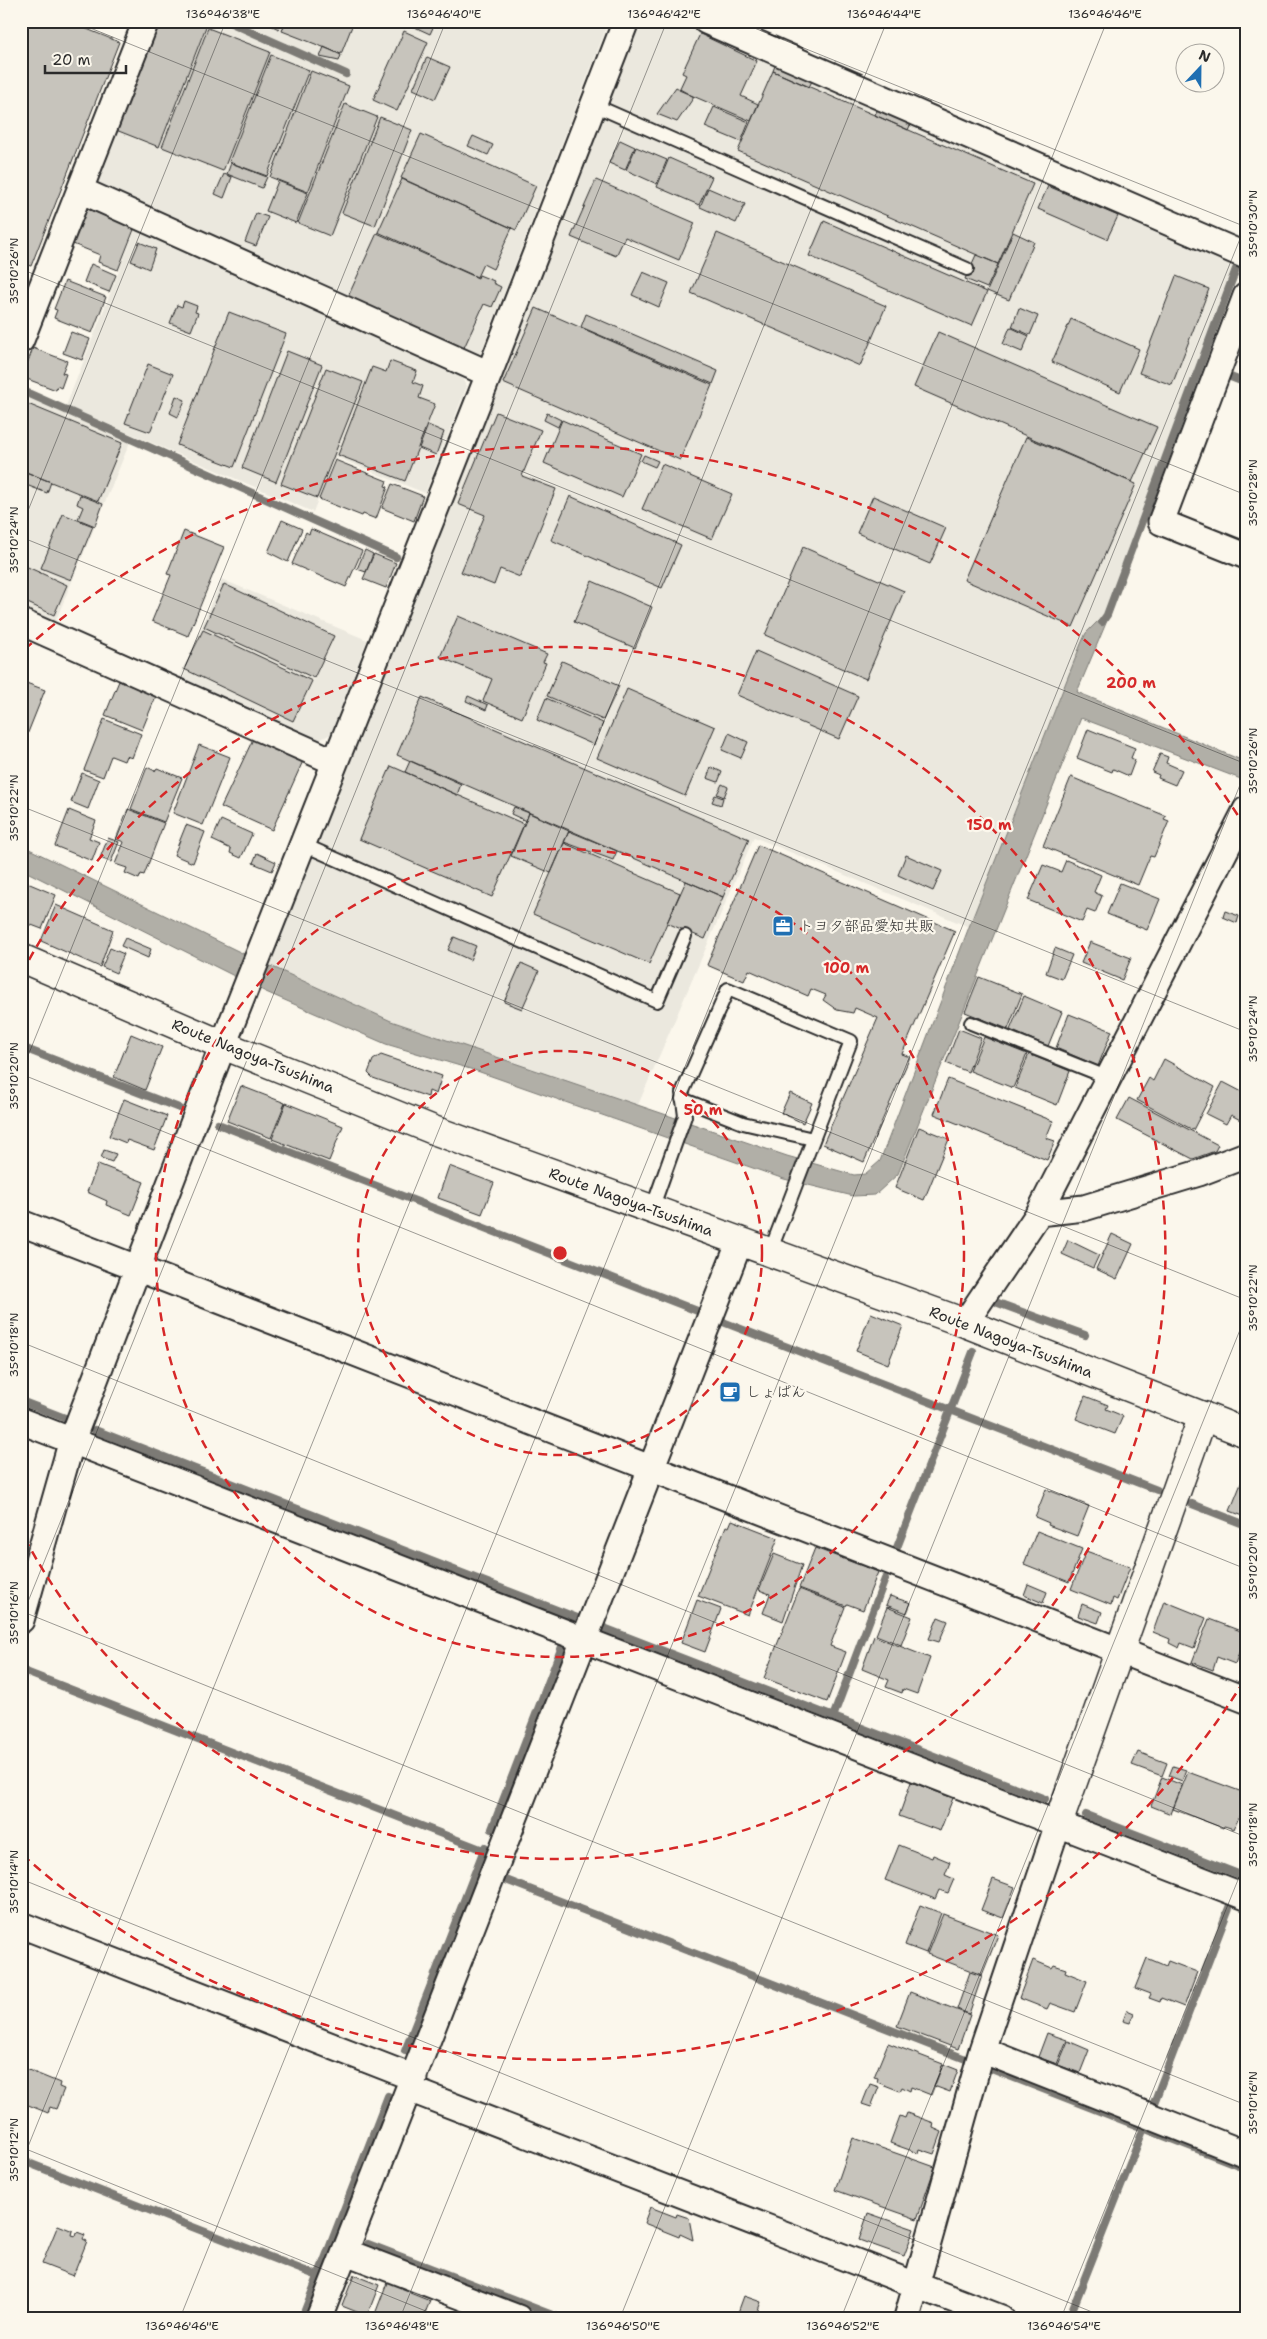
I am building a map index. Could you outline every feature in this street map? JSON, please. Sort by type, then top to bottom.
[{"type":"main road","name":"Route Nagoya-Tsushima","points":[[21,958],[223,1045],[436,1131],[965,1323],[1246,1433]]},
{"type":"main road","points":[[1058,1824],[1203,1416]]},
{"type":"street","points":[[21,340],[146,21]]},
{"type":"street","points":[[21,1620],[72,1440],[246,986],[489,374],[626,21]]},
{"type":"street","points":[[706,21],[1246,256]]},
{"type":"street","points":[[80,190],[489,374]]},
{"type":"street","points":[[1246,296],[1161,522],[1246,556]]},
{"type":"street","points":[[21,622],[335,762]]},
{"type":"street","points":[[965,1323],[1039,1213],[1246,810]]},
{"type":"street","points":[[1039,1213],[1084,1208],[1199,1173],[1246,1155]]},
{"type":"street","points":[[21,1224],[1246,1700]]},
{"type":"street","points":[[319,2318],[740,1241]]},
{"type":"street","points":[[21,1421],[1246,1897]]},
{"type":"street","points":[[907,2318],[982,2050],[1058,1824]]},
{"type":"street","points":[[21,1925],[1001,2318]]},
{"type":"street","points":[[982,2050],[1246,2154]]},
{"type":"street","points":[[346,2252],[518,2318]]},
{"type":"lane","points":[[594,105],[967,269]]},
{"type":"lane","points":[[302,844],[657,1001],[685,936]]},
{"type":"lane","points":[[652,1209],[685,1116],[682,1094],[728,989],[851,1041],[770,1252]]},
{"type":"lane","points":[[971,1023],[1109,1078]]},
{"type":"lane","points":[[682,1099],[744,1123],[813,1138]]},
{"type":"shaded area","points":[[158,21],[609,21],[478,360],[101,189],[96,178]]},
{"type":"shaded area","points":[[641,21],[682,21],[1234,262],[1105,614],[1086,633],[1081,644],[969,927],[754,837],[638,1105],[391,1021],[270,966]]},
{"type":"shaded area","points":[[136,228],[457,371],[467,386],[425,493],[335,457],[313,512],[66,406]]},
{"type":"shaded area","points":[[21,393],[130,442],[55,622],[21,606]]},
{"type":"shaded area","points":[[221,579],[367,640],[331,734],[319,740],[180,677]]},
{"type":"shaded area","points":[[1105,614],[1109,616],[1077,692],[1246,762],[1246,781],[1081,718],[898,1174],[875,1195],[853,1196],[784,1179],[477,1071],[386,1044],[266,992],[21,869],[21,845],[242,953],[391,1021],[787,1156],[854,1175],[865,1174],[880,1161],[969,927],[1081,644],[1086,633]]},
{"type":"building","points":[[21,21],[67,21],[119,42],[31,266],[21,263]]},
{"type":"building","points":[[159,21],[200,21],[207,24],[159,147],[116,130]]},
{"type":"building","points":[[261,21],[282,21],[279,29]]},
{"type":"building","points":[[286,21],[354,21],[341,54],[282,31]]},
{"type":"building","points":[[407,21],[436,21],[430,34],[406,23]]},
{"type":"building","points":[[208,28],[270,52],[223,171],[162,147]]},
{"type":"building","points":[[404,31],[428,42],[397,111],[373,100]]},
{"type":"building","points":[[700,34],[757,61],[741,96],[758,104],[751,121],[679,90],[686,75],[682,73]]},
{"type":"building","points":[[324,47],[341,55],[339,61],[320,57]]},
{"type":"building","points":[[271,55],[309,70],[267,176],[229,162]]},
{"type":"building","points":[[427,57],[450,67],[435,99],[413,89]]},
{"type":"building","points":[[776,63],[813,79],[809,87],[773,71]]},
{"type":"building","points":[[311,71],[349,86],[308,192],[270,177]]},
{"type":"building","points":[[773,71],[1033,184],[998,264],[738,151]]},
{"type":"building","points":[[676,87],[694,97],[677,122],[657,114]]},
{"type":"building","points":[[345,104],[377,117],[330,236],[298,223]]},
{"type":"building","points":[[714,107],[749,122],[741,142],[705,127]]},
{"type":"building","points":[[878,107],[912,121],[908,130],[875,115]]},
{"type":"building","points":[[380,117],[412,130],[375,226],[342,213]]},
{"type":"building","points":[[421,134],[536,186],[516,230],[401,178]]},
{"type":"building","points":[[473,136],[493,145],[488,155],[468,146]]},
{"type":"building","points":[[620,140],[635,147],[625,170],[609,163]]},
{"type":"building","points":[[636,147],[667,160],[657,184],[626,170]]},
{"type":"building","points":[[669,158],[712,177],[699,205],[657,187]]},
{"type":"building","points":[[231,163],[267,177],[262,188],[227,174]]},
{"type":"building","points":[[224,174],[232,177],[224,198],[215,194]]},
{"type":"building","points":[[402,179],[512,228],[493,269],[483,264],[477,277],[378,232]]},
{"type":"building","points":[[596,180],[695,223],[679,260],[625,237],[616,256],[571,237]]},
{"type":"building","points":[[278,181],[308,193],[296,223],[266,211]]},
{"type":"building","points":[[1048,186],[1118,216],[1107,239],[1038,209]]},
{"type":"building","points":[[708,188],[745,204],[736,223],[700,207]]},
{"type":"building","points":[[87,209],[135,227],[118,270],[98,262],[100,255],[73,244]]},
{"type":"building","points":[[256,213],[268,217],[256,246],[245,242]]},
{"type":"building","points":[[824,221],[987,292],[972,326],[809,256]]},
{"type":"building","points":[[1013,232],[1034,242],[1009,300],[987,291]]},
{"type":"building","points":[[377,233],[478,278],[479,275],[494,281],[493,283],[501,287],[492,307],[484,304],[462,352],[347,299]]},
{"type":"building","points":[[717,233],[886,306],[860,366],[691,293]]},
{"type":"building","points":[[139,242],[156,249],[149,269],[131,261]]},
{"type":"building","points":[[976,255],[998,264],[987,288],[965,279]]},
{"type":"building","points":[[91,264],[116,275],[109,292],[84,282]]},
{"type":"building","points":[[21,266],[28,269],[21,287]]},
{"type":"building","points":[[643,272],[669,283],[659,307],[632,295]]},
{"type":"building","points":[[1176,276],[1209,289],[1172,385],[1139,373]]},
{"type":"building","points":[[65,281],[106,297],[92,333],[54,318],[57,310],[54,309]]},
{"type":"building","points":[[184,301],[197,306],[195,312],[198,313],[191,331],[170,323],[177,305],[182,307]]},
{"type":"building","points":[[536,308],[712,385],[680,460],[503,383]]},
{"type":"building","points":[[1019,308],[1038,316],[1030,335],[1012,327]]},
{"type":"building","points":[[229,312],[286,334],[234,467],[177,445]]},
{"type":"building","points":[[586,314],[718,371],[713,384],[581,327]]},
{"type":"building","points":[[1071,319],[1139,349],[1120,392],[1052,362]]},
{"type":"building","points":[[1010,327],[1029,336],[1022,352],[1003,344]]},
{"type":"building","points":[[71,332],[90,339],[82,360],[63,353]]},
{"type":"building","points":[[938,332],[1157,427],[1132,482],[914,387]]},
{"type":"building","points":[[33,348],[67,361],[62,373],[66,374],[61,388],[57,386],[56,390],[22,377]]},
{"type":"building","points":[[287,351],[322,365],[276,482],[242,468]]},
{"type":"building","points":[[390,361],[417,371],[413,382],[423,386],[419,398],[435,404],[405,481],[338,455],[372,367],[386,372]]},
{"type":"building","points":[[148,364],[173,374],[150,432],[125,423]]},
{"type":"building","points":[[326,368],[363,382],[317,498],[281,484]]},
{"type":"building","points":[[176,396],[185,400],[178,417],[170,413]]},
{"type":"building","points":[[23,402],[122,443],[98,501],[21,470]]},
{"type":"building","points":[[496,412],[541,430],[522,476],[556,489],[520,577],[500,569],[494,585],[461,572],[485,515],[458,504]]},
{"type":"building","points":[[547,413],[561,420],[558,427],[544,420]]},
{"type":"building","points":[[562,420],[641,454],[622,497],[544,463]]},
{"type":"building","points":[[428,425],[444,432],[436,455],[419,448]]},
{"type":"building","points":[[1026,437],[1136,484],[1073,627],[964,580]]},
{"type":"building","points":[[644,455],[658,461],[655,467],[641,461]]},
{"type":"building","points":[[335,460],[387,481],[385,486],[388,487],[376,519],[363,514],[362,516],[319,499]]},
{"type":"building","points":[[662,464],[732,494],[712,539],[642,509]]},
{"type":"building","points":[[21,470],[51,482],[47,493],[21,483]]},
{"type":"building","points":[[392,484],[423,496],[414,521],[382,508]]},
{"type":"building","points":[[80,495],[103,504],[95,526],[78,519],[83,507],[77,504]]},
{"type":"building","points":[[570,496],[681,545],[662,588],[551,540]]},
{"type":"building","points":[[873,496],[946,528],[930,564],[857,533]]},
{"type":"building","points":[[63,514],[93,526],[71,580],[41,568]]},
{"type":"building","points":[[282,520],[302,529],[288,562],[268,552]]},
{"type":"building","points":[[311,529],[362,551],[346,587],[292,564],[306,532],[309,534]]},
{"type":"building","points":[[184,531],[224,547],[188,636],[152,621],[171,575],[167,574]]},
{"type":"building","points":[[803,547],[904,591],[866,679],[765,635]]},
{"type":"building","points":[[365,550],[373,554],[366,572],[357,569]]},
{"type":"building","points":[[374,554],[396,563],[386,588],[363,579]]},
{"type":"building","points":[[21,564],[67,585],[54,615],[21,600]]},
{"type":"building","points":[[592,581],[652,607],[635,648],[574,622]]},
{"type":"building","points":[[224,584],[334,636],[314,678],[204,627]]},
{"type":"building","points":[[458,616],[547,654],[543,662],[546,663],[522,718],[483,701],[492,679],[440,657]]},
{"type":"building","points":[[203,630],[312,681],[293,721],[184,669]]},
{"type":"building","points":[[756,651],[858,696],[839,739],[737,695]]},
{"type":"building","points":[[562,661],[619,686],[603,720],[547,696]]},
{"type":"building","points":[[21,681],[45,690],[21,750]]},
{"type":"building","points":[[119,681],[156,696],[142,730],[105,715]]},
{"type":"building","points":[[627,689],[715,727],[685,796],[597,758]]},
{"type":"building","points":[[468,696],[488,705],[486,710],[466,701]]},
{"type":"building","points":[[422,697],[749,839],[723,897],[397,755]]},
{"type":"building","points":[[546,698],[603,723],[594,745],[537,720]]},
{"type":"building","points":[[104,719],[141,734],[132,758],[126,756],[124,761],[111,756],[103,777],[84,770]]},
{"type":"building","points":[[1088,729],[1135,748],[1131,758],[1135,760],[1129,776],[1113,769],[1112,772],[1077,758]]},
{"type":"building","points":[[729,733],[748,742],[741,758],[722,750]]},
{"type":"building","points":[[253,739],[303,761],[272,830],[221,807]]},
{"type":"building","points":[[199,745],[230,757],[203,825],[173,813]]},
{"type":"building","points":[[1160,754],[1168,757],[1166,763],[1182,770],[1175,785],[1158,778],[1159,775],[1152,772]]},
{"type":"building","points":[[410,761],[461,784],[457,795],[405,772]]},
{"type":"building","points":[[391,766],[524,824],[492,897],[359,839]]},
{"type":"building","points":[[147,767],[155,771],[157,768],[182,778],[164,822],[131,809]]},
{"type":"building","points":[[711,767],[722,772],[718,782],[707,778]]},
{"type":"building","points":[[82,773],[99,780],[88,809],[71,802]]},
{"type":"building","points":[[1071,777],[1166,816],[1164,819],[1169,821],[1154,857],[1150,856],[1138,885],[1043,846]]},
{"type":"building","points":[[722,784],[728,787],[724,797],[717,794]]},
{"type":"building","points":[[715,795],[723,798],[721,805],[712,802]]},
{"type":"building","points":[[514,807],[529,813],[526,821],[511,814]]},
{"type":"building","points":[[128,809],[164,823],[144,875],[141,874],[139,879],[125,873],[127,868],[115,864],[124,842],[116,839]]},
{"type":"building","points":[[69,810],[96,821],[89,838],[99,842],[92,861],[55,846]]},
{"type":"building","points":[[529,813],[569,831],[551,873],[511,856]]},
{"type":"building","points":[[221,820],[252,834],[241,858],[230,853],[231,849],[212,840]]},
{"type":"building","points":[[186,825],[205,832],[193,863],[174,855]]},
{"type":"building","points":[[569,831],[617,851],[613,860],[564,842]]},
{"type":"building","points":[[108,838],[119,842],[111,862],[100,858]]},
{"type":"building","points":[[564,843],[680,893],[649,964],[533,914]]},
{"type":"building","points":[[758,845],[955,931],[902,1054],[910,1057],[864,1162],[823,1144],[878,1018],[855,1008],[853,1013],[837,1010],[823,1000],[826,995],[811,989],[808,996],[749,970],[744,981],[707,965]]},
{"type":"building","points":[[257,853],[276,862],[272,871],[253,863]]},
{"type":"building","points":[[906,855],[942,871],[933,891],[898,875]]},
{"type":"building","points":[[1066,860],[1101,875],[1094,892],[1102,896],[1095,913],[1087,910],[1082,922],[1028,900],[1043,865],[1061,872]]},
{"type":"building","points":[[686,881],[723,897],[705,939],[667,923]]},
{"type":"building","points":[[25,882],[56,895],[42,929],[21,921],[21,891]]},
{"type":"building","points":[[1120,883],[1160,899],[1147,930],[1107,914]]},
{"type":"building","points":[[56,905],[113,930],[100,967],[41,941]]},
{"type":"building","points":[[1225,911],[1239,916],[1237,923],[1223,917]]},
{"type":"building","points":[[454,937],[476,946],[470,960],[448,950]]},
{"type":"building","points":[[125,938],[151,949],[148,958],[121,946]]},
{"type":"building","points":[[1090,942],[1131,958],[1122,980],[1081,963]]},
{"type":"building","points":[[110,948],[124,954],[116,973],[102,967]]},
{"type":"building","points":[[1055,948],[1072,955],[1062,979],[1046,973]]},
{"type":"building","points":[[521,963],[539,971],[522,1009],[504,1002]]},
{"type":"building","points":[[979,977],[1022,994],[1008,1029],[965,1012]]},
{"type":"building","points":[[1024,996],[1062,1012],[1048,1046],[1010,1030]]},
{"type":"building","points":[[1069,1014],[1112,1031],[1098,1066],[1056,1048]]},
{"type":"building","points":[[959,1029],[981,1038],[968,1072],[946,1063]]},
{"type":"building","points":[[131,1034],[162,1047],[145,1090],[114,1077]]},
{"type":"building","points":[[984,1037],[1027,1054],[1013,1088],[970,1071]]},
{"type":"building","points":[[1029,1054],[1070,1071],[1057,1105],[1015,1088]]},
{"type":"building","points":[[381,1055],[442,1076],[436,1094],[429,1091],[428,1097],[373,1078],[368,1073],[373,1060]]},
{"type":"building","points":[[1164,1059],[1215,1087],[1193,1130],[1137,1100],[1149,1078],[1153,1081]]},
{"type":"building","points":[[948,1079],[1053,1121],[1046,1138],[1055,1141],[1047,1160],[934,1114]]},
{"type":"building","points":[[1223,1082],[1246,1094],[1246,1123],[1231,1115],[1226,1124],[1206,1114]]},
{"type":"building","points":[[241,1086],[285,1103],[271,1138],[227,1121]]},
{"type":"building","points":[[790,1093],[812,1103],[803,1123],[781,1113]]},
{"type":"building","points":[[1129,1098],[1218,1145],[1215,1151],[1193,1159],[1117,1120]]},
{"type":"building","points":[[124,1099],[167,1116],[154,1150],[127,1140],[126,1143],[109,1136]]},
{"type":"building","points":[[286,1103],[343,1126],[329,1161],[272,1139]]},
{"type":"building","points":[[919,1127],[949,1139],[924,1200],[895,1188]]},
{"type":"building","points":[[104,1150],[116,1154],[112,1162],[101,1158]]},
{"type":"building","points":[[98,1164],[144,1182],[131,1215],[106,1205],[107,1201],[87,1192]]},
{"type":"building","points":[[449,1166],[494,1183],[482,1214],[438,1198]]},
{"type":"building","points":[[1112,1234],[1133,1244],[1117,1279],[1096,1269]]},
{"type":"building","points":[[1068,1240],[1099,1255],[1093,1268],[1062,1254]]},
{"type":"building","points":[[871,1313],[903,1326],[888,1364],[856,1351]]},
{"type":"building","points":[[1085,1396],[1108,1405],[1106,1409],[1123,1416],[1115,1434],[1076,1419]]},
{"type":"building","points":[[1246,1471],[1246,1517],[1230,1511]]},
{"type":"building","points":[[1046,1489],[1089,1506],[1077,1536],[1048,1525],[1049,1523],[1035,1517]]},
{"type":"building","points":[[732,1520],[778,1538],[748,1615],[698,1596],[726,1526],[729,1527]]},
{"type":"building","points":[[1037,1531],[1082,1549],[1069,1582],[1024,1564]]},
{"type":"building","points":[[815,1548],[878,1572],[863,1610],[847,1604],[846,1606],[799,1588]]},
{"type":"building","points":[[1086,1551],[1130,1567],[1117,1600],[1113,1598],[1111,1605],[1071,1589]]},
{"type":"building","points":[[774,1554],[802,1565],[783,1621],[763,1613],[770,1594],[759,1590]]},
{"type":"building","points":[[1028,1584],[1047,1592],[1043,1603],[1024,1595]]},
{"type":"building","points":[[799,1589],[845,1607],[830,1646],[846,1652],[827,1702],[764,1678]]},
{"type":"building","points":[[890,1596],[911,1603],[907,1613],[886,1605]]},
{"type":"building","points":[[697,1600],[721,1609],[705,1652],[681,1643]]},
{"type":"building","points":[[1164,1601],[1206,1618],[1194,1648],[1181,1643],[1179,1648],[1169,1643],[1170,1639],[1153,1632]]},
{"type":"building","points":[[1082,1604],[1102,1612],[1098,1623],[1078,1616]]},
{"type":"building","points":[[887,1607],[912,1617],[901,1645],[876,1635]]},
{"type":"building","points":[[938,1617],[948,1621],[939,1642],[929,1639]]},
{"type":"building","points":[[1209,1619],[1246,1633],[1235,1664],[1217,1657],[1213,1670],[1192,1662]]},
{"type":"building","points":[[874,1636],[930,1658],[917,1694],[903,1689],[902,1693],[886,1687],[889,1680],[862,1669]]},
{"type":"building","points":[[1138,1752],[1167,1763],[1162,1776],[1132,1765]]},
{"type":"building","points":[[1173,1766],[1186,1770],[1182,1781],[1169,1776]]},
{"type":"building","points":[[1188,1772],[1245,1793],[1243,1798],[1246,1800],[1234,1829],[1224,1826],[1223,1828],[1173,1809]]},
{"type":"building","points":[[1162,1777],[1182,1785],[1171,1814],[1151,1806]]},
{"type":"building","points":[[911,1782],[953,1798],[940,1831],[899,1816]]},
{"type":"building","points":[[899,1845],[932,1858],[933,1855],[950,1862],[945,1875],[954,1879],[948,1893],[939,1890],[935,1899],[885,1880]]},
{"type":"building","points":[[993,1879],[1015,1887],[1003,1918],[981,1910]]},
{"type":"building","points":[[920,1905],[941,1913],[926,1953],[905,1945]]},
{"type":"building","points":[[943,1914],[998,1935],[982,1975],[927,1954]]},
{"type":"building","points":[[1147,1958],[1166,1966],[1168,1961],[1197,1972],[1184,2007],[1161,1998],[1160,2002],[1149,1998],[1151,1994],[1135,1988]]},
{"type":"building","points":[[1033,1960],[1052,1968],[1054,1965],[1066,1969],[1065,1972],[1087,1981],[1075,2012],[1050,2003],[1047,2009],[1019,1998]]},
{"type":"building","points":[[970,1972],[982,1976],[969,2014],[957,2009]]},
{"type":"building","points":[[910,1992],[970,2015],[958,2049],[897,2026]]},
{"type":"building","points":[[1127,2010],[1134,2013],[1130,2023],[1123,2021]]},
{"type":"building","points":[[1047,2033],[1067,2040],[1057,2064],[1038,2057]]},
{"type":"building","points":[[1068,2041],[1089,2050],[1080,2073],[1058,2065]]},
{"type":"building","points":[[888,2043],[943,2064],[931,2095],[911,2087],[910,2091],[902,2087],[900,2091],[877,2082],[878,2078],[874,2077]]},
{"type":"building","points":[[943,2064],[958,2070],[950,2092],[934,2086]]},
{"type":"building","points":[[21,2067],[60,2083],[59,2087],[64,2089],[56,2109],[50,2107],[48,2113],[21,2102]]},
{"type":"building","points":[[870,2084],[879,2087],[871,2107],[862,2104]]},
{"type":"building","points":[[907,2113],[934,2123],[933,2128],[942,2132],[934,2154],[919,2149],[918,2153],[890,2143],[900,2116],[905,2118]]},
{"type":"building","points":[[853,2138],[935,2167],[917,2219],[835,2190]]},
{"type":"building","points":[[650,2207],[676,2217],[677,2214],[689,2218],[693,2240],[680,2234],[679,2237],[644,2223]]},
{"type":"building","points":[[868,2213],[914,2229],[904,2256],[859,2240]]},
{"type":"building","points":[[58,2225],[73,2231],[72,2235],[76,2236],[77,2232],[85,2235],[83,2239],[87,2241],[73,2276],[42,2264]]},
{"type":"building","points":[[354,2275],[379,2285],[367,2316],[342,2306]]},
{"type":"building","points":[[388,2280],[412,2289],[410,2293],[430,2301],[423,2318],[382,2318],[375,2314]]},
{"type":"building","points":[[744,2296],[761,2302],[755,2318],[736,2318]]},
{"type":"waterway","points":[[227,21],[346,74]]},
{"type":"waterway","points":[[1102,622],[1107,615],[1236,269]]},
{"type":"waterway","points":[[1228,376],[1246,383]]},
{"type":"waterway","points":[[21,390],[396,557]]},
{"type":"waterway","points":[[21,1047],[179,1108]]},
{"type":"waterway","points":[[218,1124],[700,1312]]},
{"type":"waterway","points":[[998,1303],[1085,1335]]},
{"type":"waterway","points":[[723,1322],[1157,1490]]},
{"type":"waterway","points":[[896,1550],[973,1352]]},
{"type":"waterway","points":[[21,1401],[65,1418]]},
{"type":"waterway","points":[[95,1430],[580,1619]]},
{"type":"waterway","points":[[1192,1504],[1246,1525]]},
{"type":"waterway","points":[[833,1717],[885,1579]]},
{"type":"waterway","points":[[599,1626],[1045,1799]]},
{"type":"waterway","points":[[492,1829],[563,1644]]},
{"type":"waterway","points":[[26,1672],[483,1850]]},
{"type":"waterway","points":[[1086,1815],[1246,1877]]},
{"type":"waterway","points":[[405,2051],[485,1847]]},
{"type":"waterway","points":[[506,1880],[963,2058]]},
{"type":"waterway","points":[[1152,2108],[1232,1900]]},
{"type":"waterway","points":[[994,2070],[1246,2168]]},
{"type":"waterway","points":[[302,2318],[388,2096]]},
{"type":"waterway","points":[[1069,2318],[1144,2128]]},
{"type":"waterway","points":[[21,2160],[318,2276]]},
{"type":"waterway","points":[[368,2244],[560,2318]]},
{"type":"place","name":"トヨタ部品愛知共販","points":[[783,926]]},
{"type":"place","name":"しょぱん","points":[[730,1392]]}]
